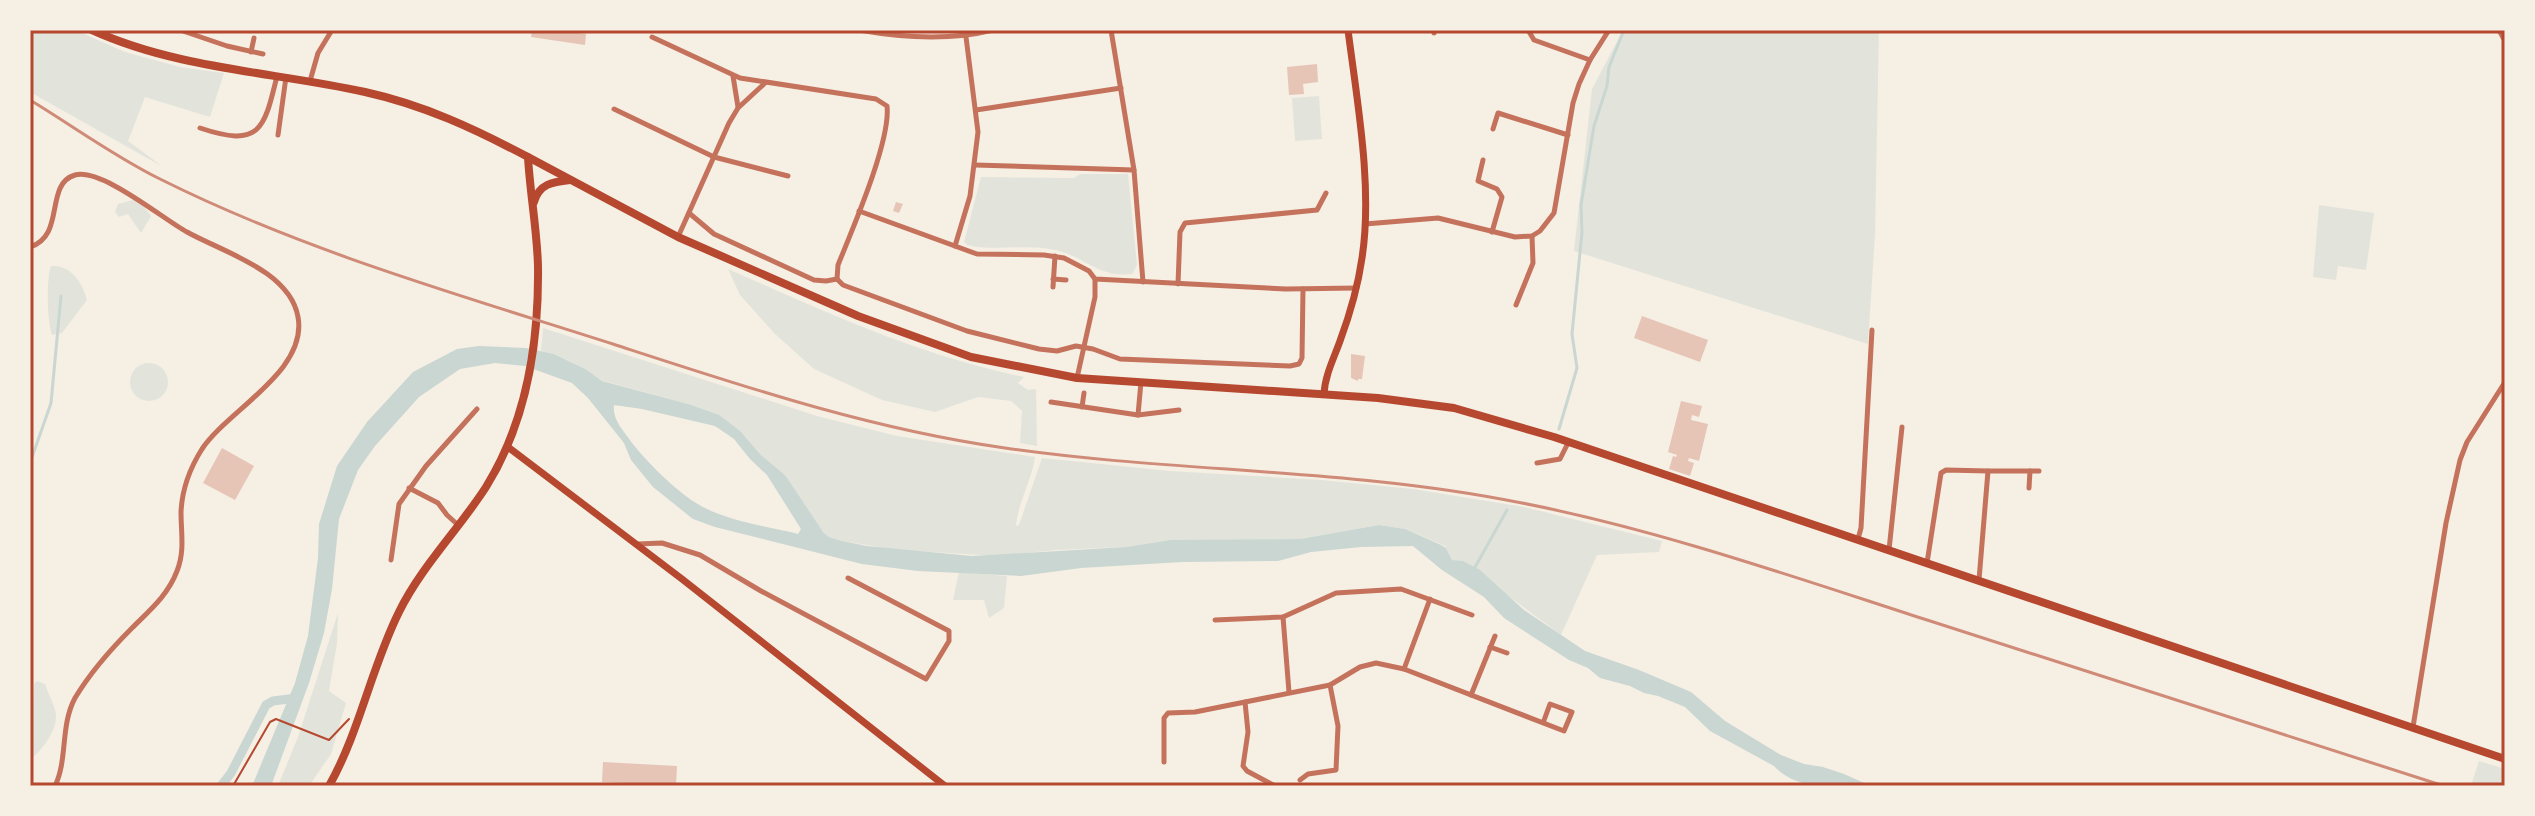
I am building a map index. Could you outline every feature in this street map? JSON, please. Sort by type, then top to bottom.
[{"type":"main road","points":[[92,30],[147,50],[310,81],[436,112],[678,237],[858,316],[971,357],[1077,378],[1378,398],[1454,408],[1568,442],[2505,759]]},
{"type":"main road","points":[[1324,394],[1357,288],[1363,255],[1363,149],[1348,30]]},
{"type":"main road","points":[[329,786],[356,729],[399,611],[486,486],[508,447],[528,380],[535,335],[538,263],[528,157]]},
{"type":"main road","points":[[532,206],[536,195],[546,184],[570,180]]},
{"type":"main road","points":[[508,447],[945,786]]},
{"type":"street","points":[[180,30],[263,54]]},
{"type":"street","points":[[310,81],[318,53],[332,30]]},
{"type":"street","points":[[859,30],[907,37],[966,37],[993,30]]},
{"type":"street","points":[[1111,30],[1134,170],[1143,282]]},
{"type":"street","points":[[1528,30],[1534,40],[1590,60]]},
{"type":"street","points":[[1365,224],[1438,218],[1515,237],[1532,236],[1544,228],[1554,213],[1575,96],[1590,60],[1609,30]]},
{"type":"street","points":[[2499,30],[2505,41]]},
{"type":"street","points":[[652,37],[733,76],[876,99],[887,106],[881,145],[838,265],[837,279],[843,285],[967,331],[1049,351],[1084,347],[1117,359],[1294,366],[1300,363],[1302,356],[1303,289]]},
{"type":"street","points":[[955,246],[969,204],[975,165],[976,110],[966,37]]},
{"type":"street","points":[[251,52],[254,38]]},
{"type":"street","points":[[200,128],[231,137],[243,136],[258,129],[266,119],[282,76]]},
{"type":"street","points":[[278,135],[282,76]]},
{"type":"street","points":[[733,76],[738,108]]},
{"type":"street","points":[[678,237],[738,108],[766,82]]},
{"type":"street","points":[[976,110],[1121,88]]},
{"type":"street","points":[[614,109],[714,157],[788,176]]},
{"type":"street","points":[[1493,129],[1498,113],[1568,135]]},
{"type":"street","points":[[1483,160],[1478,181],[1497,189],[1501,195],[1492,232]]},
{"type":"street","points":[[975,165],[1134,170]]},
{"type":"street","points":[[30,247],[48,235],[65,182],[74,176],[89,176],[118,188],[174,225],[261,270],[285,288],[299,319],[298,338],[290,356],[264,388],[212,436],[195,461],[183,499],[183,550],[175,577],[75,699],[67,721],[55,786]]},
{"type":"street","points":[[1178,284],[1180,232],[1185,223],[1317,210],[1326,193]]},
{"type":"street","points":[[859,211],[983,255],[1055,256],[1089,271],[1095,279],[1095,293],[1077,378]]},
{"type":"street","points":[[689,213],[714,234],[814,280],[837,279]]},
{"type":"street","points":[[1516,305],[1533,263],[1532,236]]},
{"type":"street","points":[[1053,287],[1055,256]]},
{"type":"street","points":[[1053,279],[1066,280]]},
{"type":"street","points":[[1095,279],[1303,289],[1357,288]]},
{"type":"street","points":[[1858,539],[1872,330]]},
{"type":"street","points":[[1138,415],[1141,382]]},
{"type":"street","points":[[2412,728],[2446,523],[2460,460],[2467,442],[2505,382]]},
{"type":"street","points":[[1082,407],[1084,393]]},
{"type":"street","points":[[1051,402],[1138,415],[1156,415],[1166,407],[1179,410]]},
{"type":"street","points":[[391,560],[399,504],[409,488],[477,409]]},
{"type":"street","points":[[1889,550],[1902,427]]},
{"type":"street","points":[[1537,463],[1560,459],[1568,442]]},
{"type":"street","points":[[1927,563],[1941,473],[1946,470],[2039,471]]},
{"type":"street","points":[[1979,580],[1988,471]]},
{"type":"street","points":[[2029,488],[2030,471]]},
{"type":"street","points":[[409,488],[438,503],[459,526]]},
{"type":"street","points":[[636,545],[662,543],[700,555],[926,679],[949,641],[950,634],[944,627],[848,578]]},
{"type":"street","points":[[1215,620],[1283,617],[1328,595],[1347,591],[1401,589],[1472,615]]},
{"type":"street","points":[[1404,669],[1430,599]]},
{"type":"street","points":[[1283,617],[1289,692]]},
{"type":"street","points":[[1471,695],[1495,636]]},
{"type":"street","points":[[1490,647],[1507,653]]},
{"type":"street","points":[[1164,762],[1166,714],[1195,712],[1330,685],[1367,664],[1404,669],[1543,723],[1564,731],[1572,712],[1550,704],[1543,723]]},
{"type":"street","points":[[1300,780],[1308,774],[1336,770],[1338,723],[1330,685]]},
{"type":"street","points":[[1245,702],[1248,732],[1243,766],[1275,786]]},
{"type":"path","points":[[233,786],[270,722],[276,719],[329,740],[353,715]]},
{"type":"shaded area","points":[[30,30],[75,30],[125,52],[180,67],[224,73],[210,117],[145,97],[128,141],[163,167],[30,92]]},
{"type":"shaded area","points":[[1623,30],[1879,30],[1875,234],[1868,344],[1574,251],[1592,89]]},
{"type":"shaded area","points":[[1319,96],[1322,139],[1295,141],[1292,98]]},
{"type":"shaded area","points":[[1080,174],[1128,174],[1137,265],[1132,274],[1109,273],[1055,250],[989,248],[964,242],[981,177],[1074,178]]},
{"type":"shaded area","points":[[133,200],[151,216],[141,233],[128,214],[119,217],[115,212],[118,204]]},
{"type":"shaded area","points":[[2319,205],[2374,213],[2366,270],[2338,266],[2336,280],[2313,277]]},
{"type":"shaded area","points":[[51,266],[64,268],[75,276],[87,300],[62,333],[52,335],[48,300]]},
{"type":"shaded area","points":[[728,269],[910,345],[1024,377],[1018,383],[1028,390],[1036,389],[1037,446],[1020,443],[1022,411],[1011,401],[978,397],[935,412],[882,400],[814,369],[774,333],[740,295]]},
{"type":"shaded area","points":[[543,328],[817,416],[897,436],[1035,457],[1016,526],[1019,525],[1042,458],[1413,489],[1524,507],[1662,541],[1659,552],[1597,555],[1561,635],[1463,562],[1452,560],[1445,546],[1405,529],[1379,525],[1300,539],[1167,541],[997,556],[898,550],[842,541],[829,537],[817,526],[785,475],[747,439],[688,404],[600,380],[573,363],[541,351]]},
{"type":"shaded area","points":[[479,346],[526,348],[554,354],[602,381],[719,415],[785,475],[823,532],[829,537],[867,546],[972,556],[1126,547],[1171,540],[1300,539],[1379,525],[1405,529],[1446,548],[1452,560],[1463,561],[1480,570],[1524,610],[1585,651],[1691,692],[1725,721],[1781,755],[1844,774],[1871,786],[1819,786],[1795,780],[1710,731],[1685,707],[1600,678],[1504,618],[1484,597],[1442,570],[1413,546],[1311,552],[1278,561],[1182,562],[1081,568],[1021,576],[918,571],[862,564],[693,519],[653,487],[631,460],[624,443],[572,383],[525,366],[495,363],[460,369],[419,397],[358,470],[339,519],[324,633],[309,683],[271,786],[252,786],[295,683],[308,636],[319,524],[337,466],[367,422],[413,372],[457,349]],"holes":[[[614,405],[715,426],[734,439],[767,475],[801,529],[798,534],[720,514],[679,491],[632,443],[617,420]]]},
{"type":"shaded area","points":[[149,363],[162,369],[168,382],[162,395],[149,401],[136,395],[130,382],[136,369]]},
{"type":"shaded area","points":[[959,572],[1007,576],[1004,608],[989,618],[984,600],[953,600]]},
{"type":"shaded area","points":[[338,613],[337,643],[329,691],[346,703],[331,754],[309,786],[278,786],[298,737]]},
{"type":"shaded area","points":[[37,681],[45,684],[56,721],[48,740],[30,760],[34,684]]},
{"type":"shaded area","points":[[2479,761],[2505,769],[2505,786],[2471,785]]},
{"type":"building","points":[[532,30],[580,30],[579,33],[586,34],[585,45],[531,37]]},
{"type":"building","points":[[1317,64],[1318,82],[1303,84],[1304,94],[1289,95],[1287,67]]},
{"type":"building","points":[[896,202],[903,204],[899,213],[893,211]]},
{"type":"building","points":[[1642,316],[1708,340],[1700,362],[1634,338]]},
{"type":"building","points":[[1351,354],[1365,356],[1362,379],[1358,381],[1351,378]]},
{"type":"building","points":[[1681,401],[1702,406],[1699,417],[1692,415],[1691,420],[1708,424],[1699,461],[1689,458],[1688,461],[1694,463],[1690,476],[1669,469],[1673,456],[1677,455],[1668,452]]},
{"type":"building","points":[[222,448],[254,466],[235,500],[203,483]]},
{"type":"building","points":[[603,762],[677,766],[676,786],[602,782]]},
{"type":"waterway","points":[[1559,429],[1577,368],[1572,334],[1582,232],[1581,205],[1594,126],[1607,86],[1609,67],[1624,30]]},
{"type":"waterway","points":[[30,463],[51,403],[61,296]]},
{"type":"waterway","points":[[1474,569],[1507,510]]},
{"type":"waterway","points":[[221,786],[231,773],[266,705],[297,698]]},
{"type":"railway","points":[[30,100],[143,170],[215,205],[326,250],[807,405],[905,430],[1005,448],[1393,483],[1573,514],[1674,540],[1774,571],[2444,786]]}]
